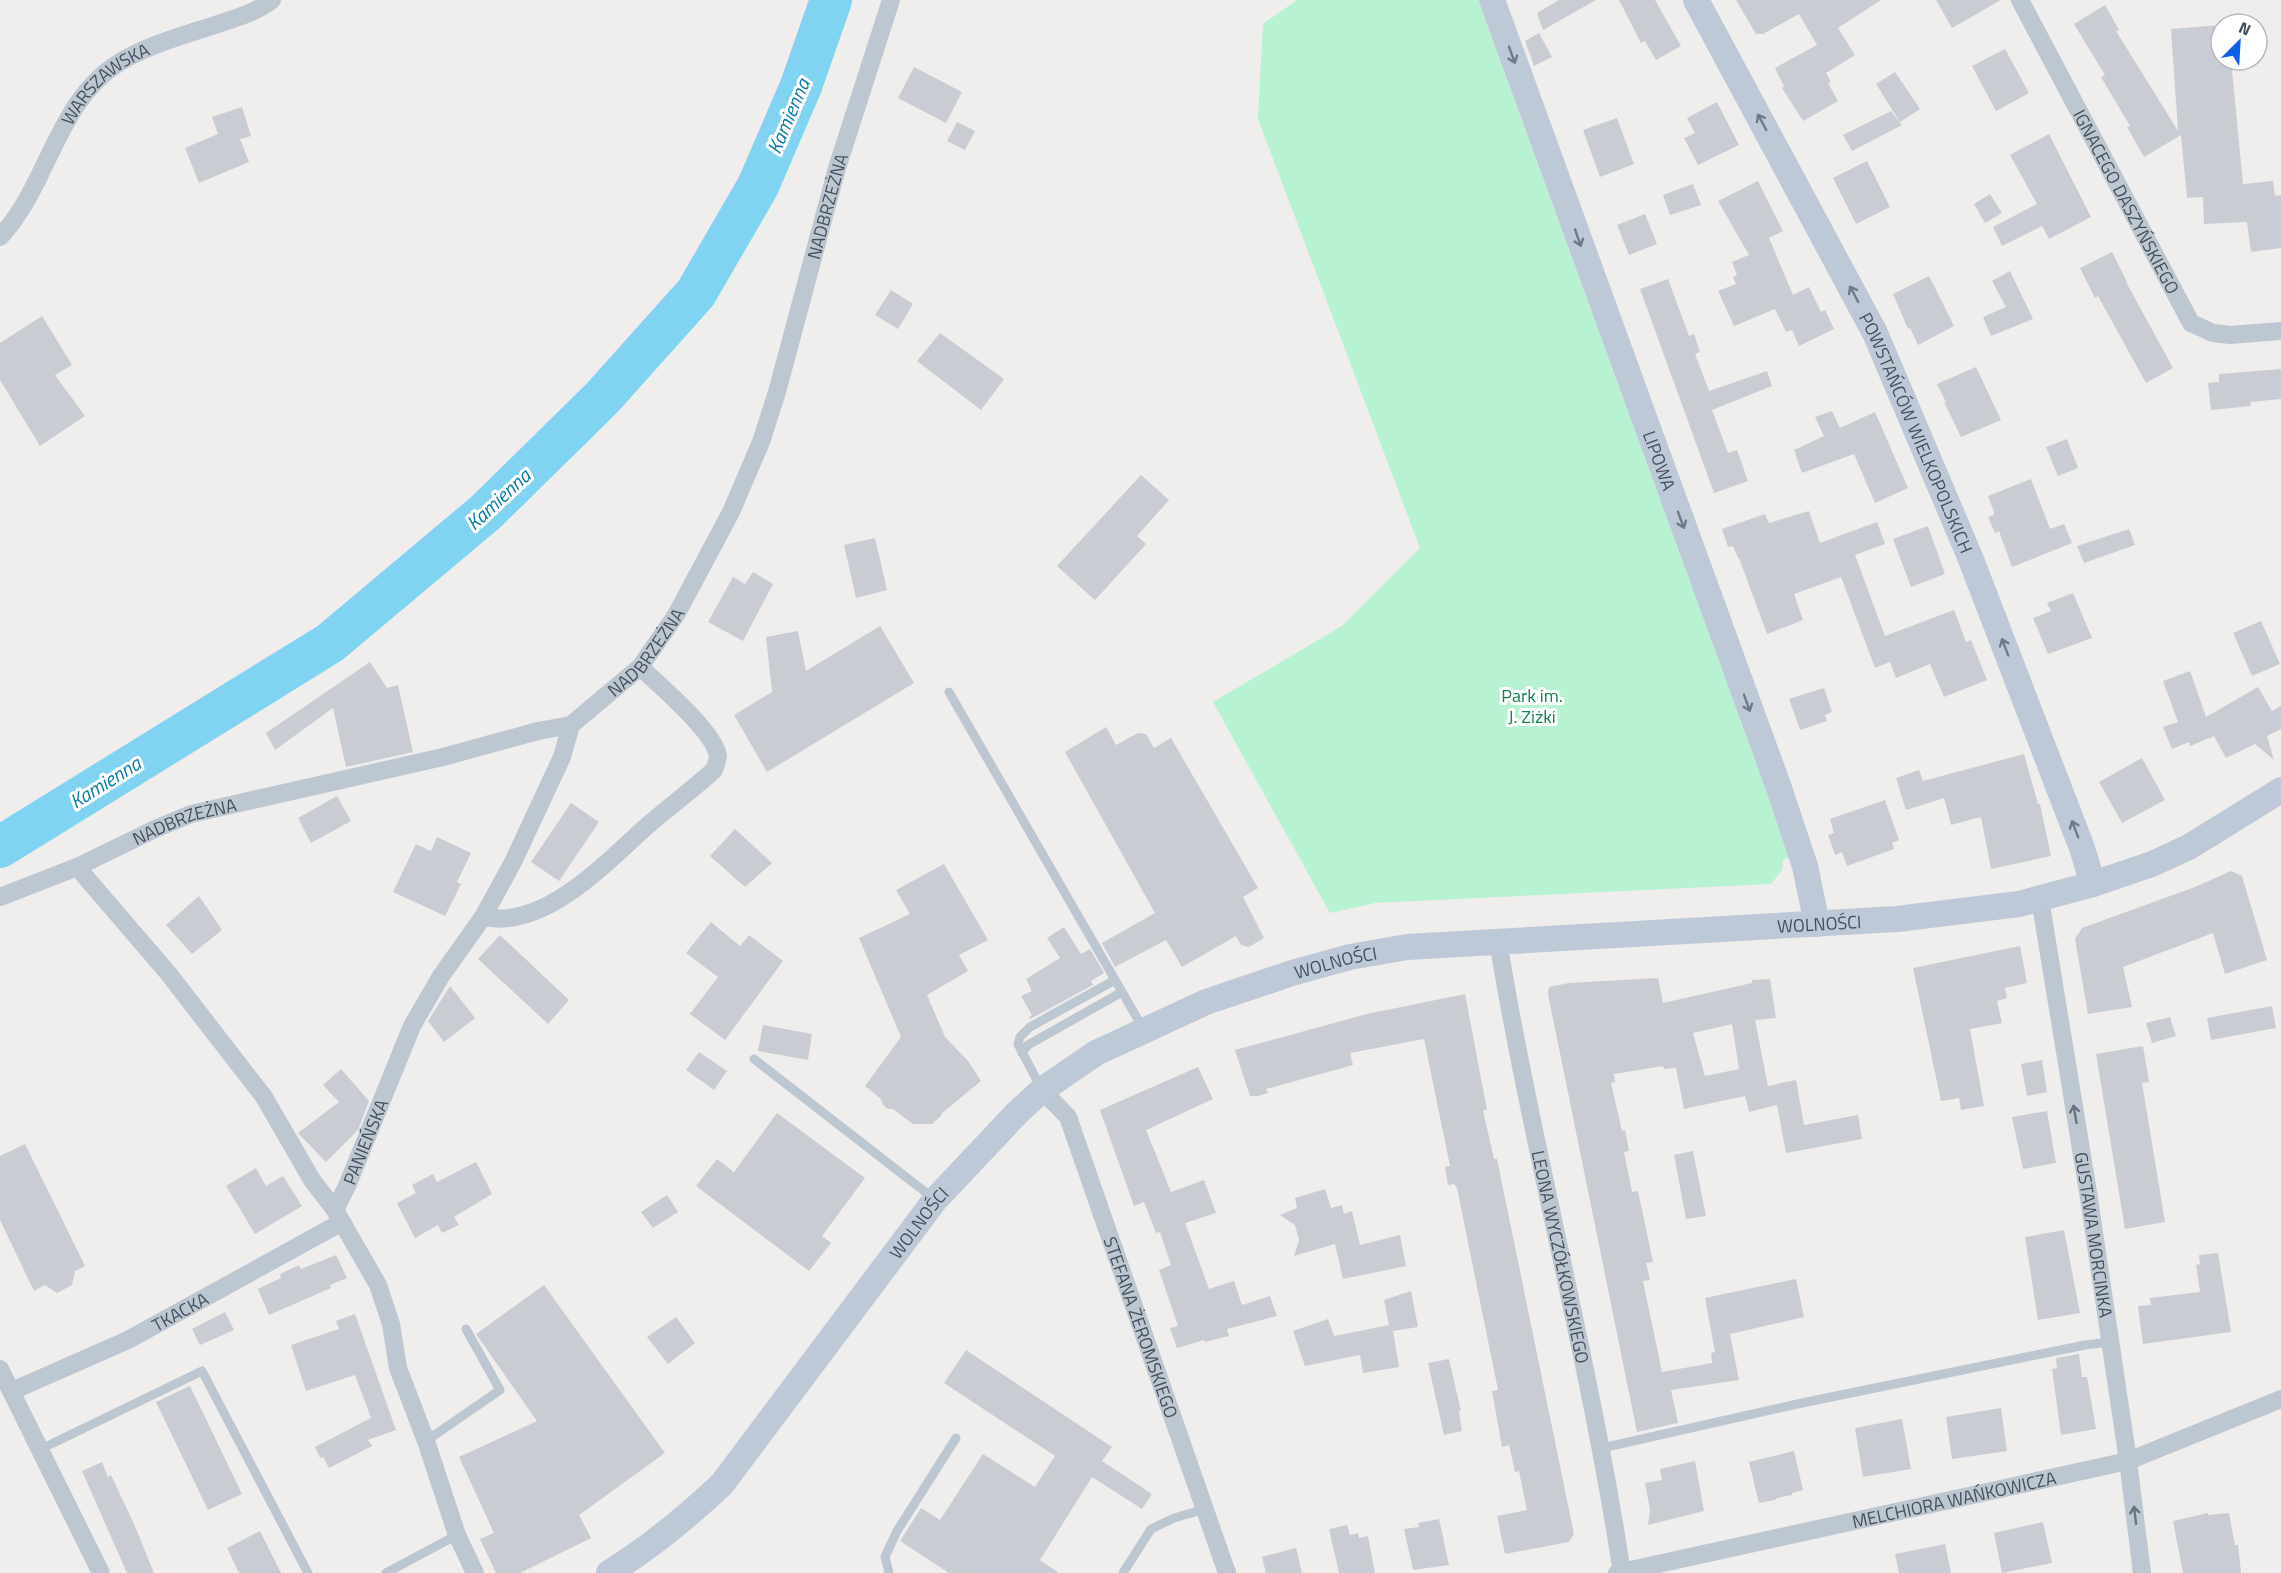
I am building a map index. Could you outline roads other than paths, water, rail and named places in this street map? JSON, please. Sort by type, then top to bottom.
[{"type":"street","name":"WARSZAWSKA","points":[[0,237],[25,204],[72,111],[96,82],[119,62],[166,41],[243,16],[272,0]]},
{"type":"street","name":"NADBRZEŻNA","points":[[0,897],[77,867],[191,814],[443,757],[538,731],[571,725],[640,668],[682,605],[731,512],[761,442],[777,392],[837,168],[891,0]]},
{"type":"street","name":"LIPOWA","points":[[1492,0],[1779,788],[1805,866],[1817,924]]},
{"type":"street","name":"POWSTAŃCÓW WIELKOPOLSKICH","points":[[1695,0],[1875,333],[1970,557],[2082,848],[2093,885]]},
{"type":"street","name":"IGNACEGO DASZYŃSKIEGO","points":[[2020,0],[2191,323],[2213,333],[2222,334],[2281,331]]},
{"type":"street","points":[[483,917],[499,920],[522,915],[568,894],[714,770],[718,757],[709,739],[684,708],[640,668]]},
{"type":"street","name":"PANIEŃSKA","points":[[338,1216],[347,1186],[412,1026],[441,976],[483,917],[513,862],[562,758],[571,725]]},
{"type":"street","name":"WOLNOŚCI","points":[[609,1573],[683,1521],[722,1484],[935,1200],[1017,1113],[1042,1090],[1096,1053],[1144,1030],[1206,1002],[1292,973],[1350,957],[1407,947],[1921,917],[2040,899],[2093,885],[2152,864],[2189,847],[2281,790]]},
{"type":"street","points":[[77,867],[168,973],[264,1096],[312,1180],[338,1216],[378,1285],[391,1324],[398,1368],[426,1441],[457,1535],[475,1573]]},
{"type":"street","name":"GUSTAWA MORCINKA","points":[[2040,899],[2088,1192],[2128,1461],[2142,1573]]},
{"type":"street","name":"LEONA WYCZÓŁKOWSKIEGO","points":[[1498,941],[1543,1180],[1602,1448],[1621,1573]]},
{"type":"street","name":"STEFANA ŻEROMSKIEGO","points":[[1042,1090],[1068,1117],[1227,1573]]},
{"type":"street","name":"TKACKA","points":[[12,1391],[128,1340],[338,1216]]},
{"type":"street","points":[[0,1369],[101,1573]]},
{"type":"street","name":"MELCHIORA WAŃKOWICZA","points":[[1621,1573],[2128,1461],[2281,1399]]},
{"type":"lane","points":[[949,692],[1144,1030]]},
{"type":"lane","points":[[1042,1090],[1018,1044],[1024,1031],[1115,980]]},
{"type":"lane","points":[[1022,1053],[1028,1045],[1122,992]]},
{"type":"lane","points":[[754,1059],[935,1200]]},
{"type":"lane","points":[[426,1441],[500,1390],[466,1329]]},
{"type":"lane","points":[[1602,1448],[1802,1403],[2085,1345],[2110,1342]]},
{"type":"lane","points":[[41,1449],[202,1371],[308,1573]]},
{"type":"lane","points":[[889,1573],[885,1557],[897,1531],[956,1438]]},
{"type":"lane","points":[[1123,1573],[1151,1529],[1174,1518],[1205,1509]]},
{"type":"lane","points":[[387,1573],[457,1535]]},
{"type":"waterway","name":"Kamienna","points":[[0,847],[330,643],[486,512],[602,398],[696,293],[758,186],[801,86],[831,0]]},
{"type":"park label","name":"Park im. J. Ziżki","points":[[1532,705]]}]
